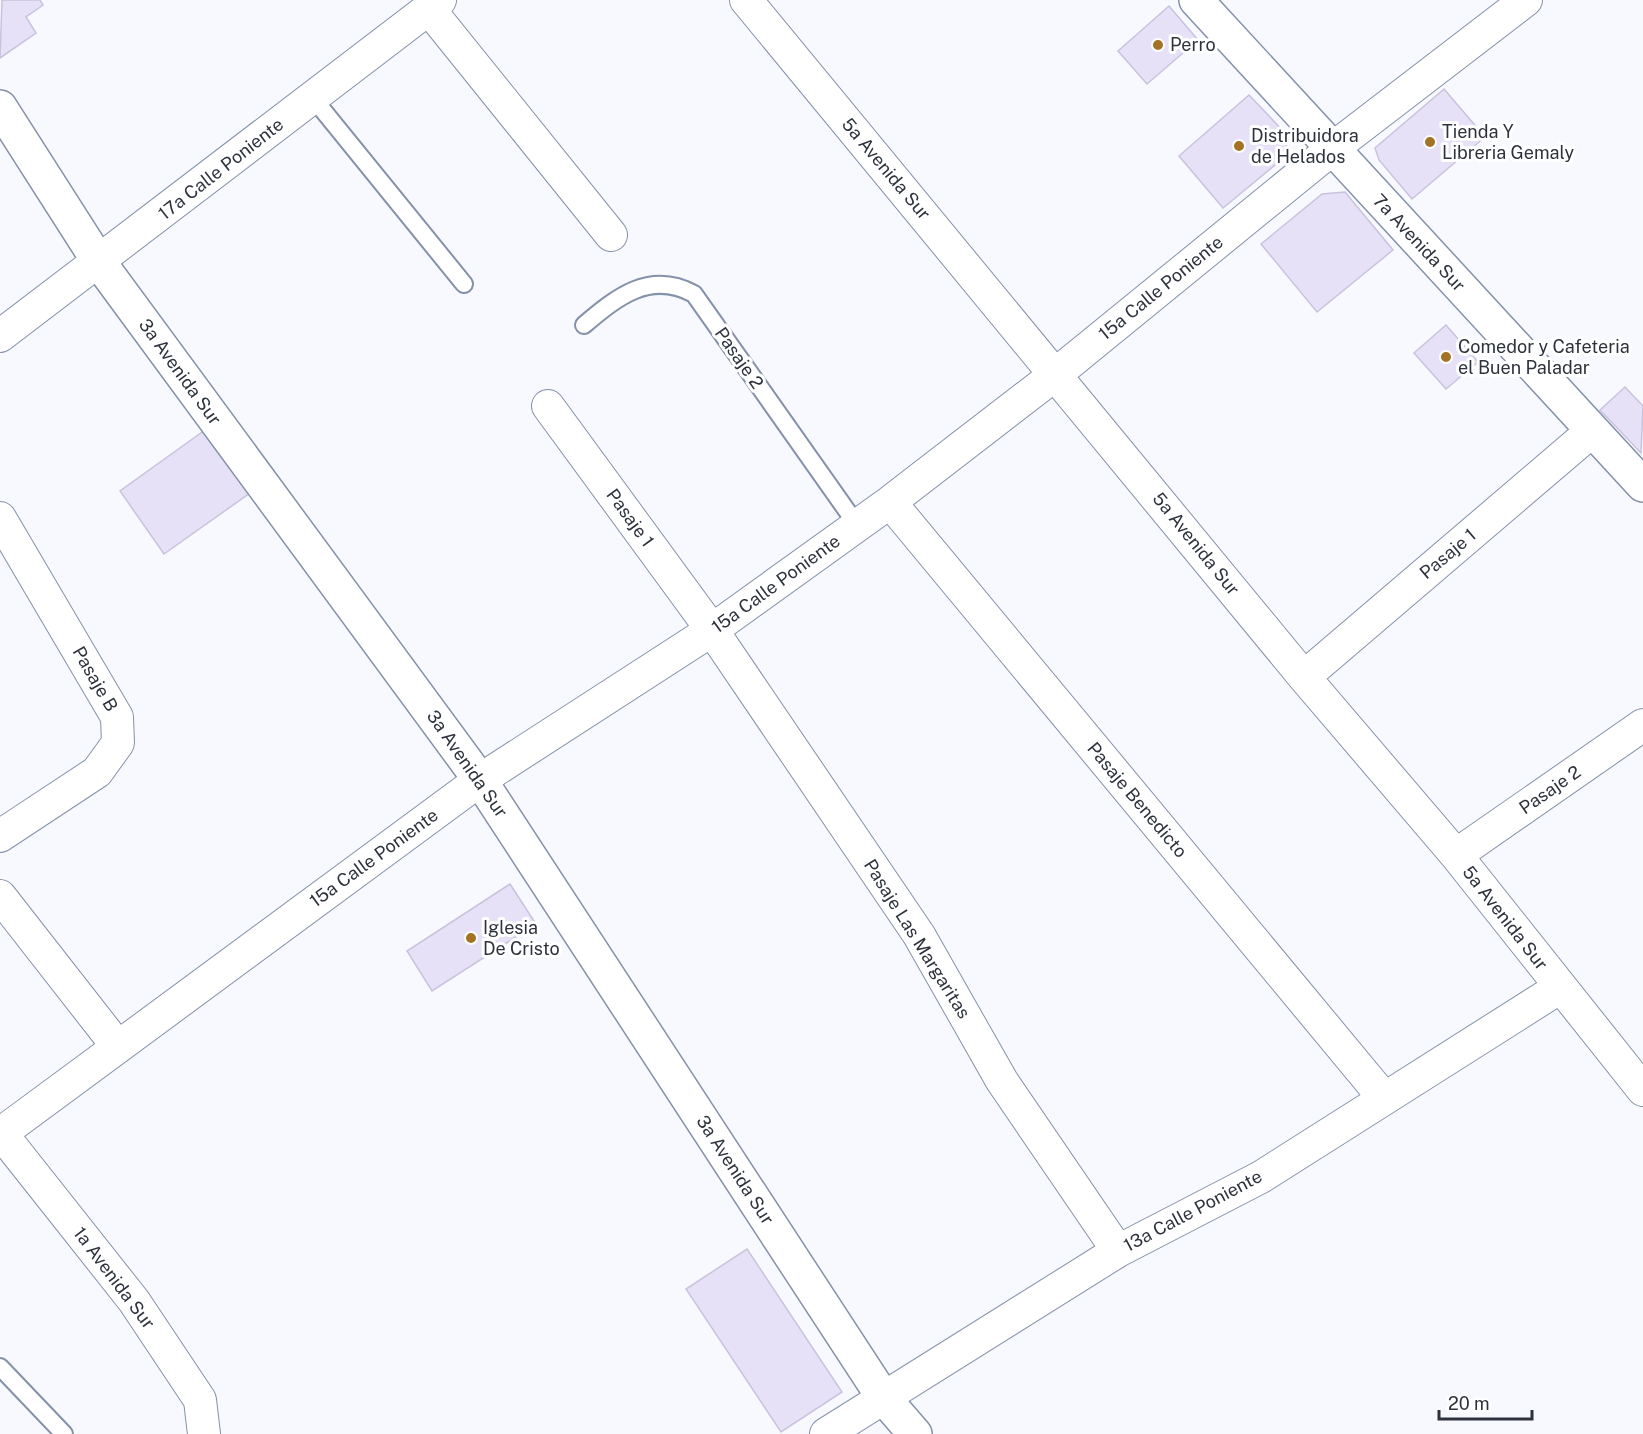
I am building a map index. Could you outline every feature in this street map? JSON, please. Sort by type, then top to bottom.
[{"type":"street","name":"5a Avenida Sur","points":[[746,0],[1304,676],[1456,855],[1559,988],[1643,1090]]},
{"type":"street","name":"7a Avenida Sur","points":[[1196,0],[1643,485]]},
{"type":"street","name":"15a Calle Poniente","points":[[0,1134],[480,780],[712,630],[890,502],[1056,374],[1332,149],[1527,0]]},
{"type":"street","name":"17a Calle Poniente","points":[[0,336],[435,4]]},
{"type":"street","points":[[435,4],[611,235]]},
{"type":"street","name":"3a Avenida Sur","points":[[0,107],[99,262],[480,780],[883,1397],[915,1434]]},
{"type":"street","name":"Pasaje 1","points":[[548,406],[712,630]]},
{"type":"street","name":"Pasaje 1","points":[[1304,676],[1592,431]]},
{"type":"street","name":"Pasaje Benedicto","points":[[890,502],[1384,1098]]},
{"type":"street","name":"Pasaje B","points":[[0,518],[117,717],[118,743],[97,772],[0,836]]},
{"type":"street","name":"Pasaje Las Margaritas","points":[[712,630],[919,935],[1002,1081],[1118,1251]]},
{"type":"street","name":"Pasaje 2","points":[[1456,855],[1643,725]]},
{"type":"street","points":[[0,896],[118,1047]]},
{"type":"street","name":"13a Calle Poniente","points":[[826,1434],[1118,1251],[1261,1177],[1559,988]]},
{"type":"street","name":"1a Avenida Sur","points":[[0,1134],[134,1301],[200,1400],[204,1434]]},
{"type":"lane","points":[[313,98],[464,284]]},
{"type":"lane","name":"Pasaje 2","points":[[584,325],[618,296],[650,285],[677,285],[694,294],[857,525]]},
{"type":"lane","points":[[0,1367],[64,1434]]},
{"type":"building","points":[[2,0],[40,0],[43,5],[26,17],[36,33],[0,58]]},
{"type":"building","name":"Perro","points":[[1169,6],[1198,40],[1147,84],[1118,51]]},
{"type":"building","name":"Tienda Y Libreria Gemaly","points":[[1444,89],[1485,137],[1412,199],[1379,160],[1375,148]]},
{"type":"building","name":"Distribuidora de Helados","points":[[1249,95],[1287,135],[1286,156],[1223,208],[1179,156]]},
{"type":"building","points":[[1345,192],[1393,250],[1317,312],[1261,244],[1322,194]]},
{"type":"building","name":"Comedor y Cafeteria el Buen Paladar","points":[[1446,325],[1478,362],[1446,389],[1414,353]]},
{"type":"building","points":[[1625,387],[1643,406],[1641,453],[1600,410]]},
{"type":"building","points":[[205,430],[250,493],[164,554],[120,491]]},
{"type":"building","name":"Iglesia De Cristo","points":[[510,884],[536,924],[432,991],[407,951]]},
{"type":"building","points":[[747,1249],[842,1392],[781,1432],[686,1289]]},
{"type":"place","name":"Perro","points":[[1158,45]]},
{"type":"place","name":"Tienda Y Libreria Gemaly","points":[[1430,142]]},
{"type":"place","name":"Distribuidora de Helados","points":[[1239,146]]},
{"type":"place","name":"Comedor y Cafeteria el Buen Paladar","points":[[1446,357]]},
{"type":"place","name":"Iglesia De Cristo","points":[[471,938]]}]
